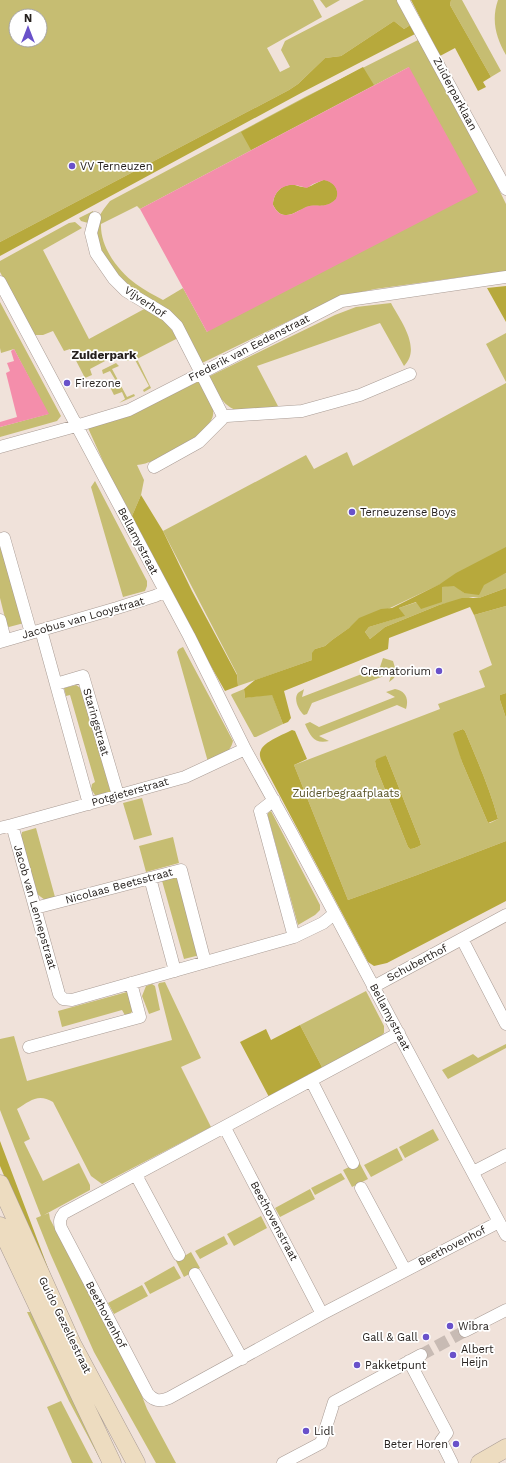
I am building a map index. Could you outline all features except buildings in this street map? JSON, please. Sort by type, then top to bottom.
[{"type":"main road","name":"Guido Gezellestraat","points":[[0,1184],[72,1344],[136,1463]]},
{"type":"main road","name":"Guido Gezellestraat","points":[[0,1226],[112,1463]]},
{"type":"main road","points":[[480,1463],[506,1448]]},
{"type":"street","name":"Zuiderparklaan","points":[[404,0],[506,189]]},
{"type":"street","points":[[90,233],[95,218]]},
{"type":"street","name":"Vijverhof","points":[[81,223],[90,233],[96,253],[114,279],[126,290],[166,315],[177,326],[224,416]]},
{"type":"street","name":"Frederik van Eedenstraat","points":[[0,447],[129,410],[342,301],[506,277]]},
{"type":"street","name":"Bellamystraat","points":[[0,282],[164,592],[189,636],[245,749],[274,800],[506,1235]]},
{"type":"street","points":[[154,467],[199,442],[224,416],[302,411],[360,395],[410,374]]},
{"type":"street","points":[[0,540],[4,538],[56,684],[89,804]]},
{"type":"street","name":"Jacobus van Looystraat","points":[[3,641],[155,596],[164,592]]},
{"type":"street","points":[[0,620],[3,641]]},
{"type":"street","name":"Staringstraat","points":[[56,684],[82,676],[118,795]]},
{"type":"street","name":"Potgieterstraat","points":[[6,827],[185,777],[245,749]]},
{"type":"street","points":[[274,800],[260,811],[294,937]]},
{"type":"street","name":"Jacob van Lennepstraat","points":[[6,827],[35,908],[59,994],[63,999],[72,1000],[132,983]]},
{"type":"street","name":"Nicolaas Beetsstraat","points":[[35,908],[181,870],[205,962]]},
{"type":"street","points":[[150,878],[175,971]]},
{"type":"street","points":[[29,1046],[140,1017],[132,983],[294,937],[323,923],[334,914]]},
{"type":"street","name":"Schuberthof","points":[[373,987],[506,915]]},
{"type":"street","points":[[462,939],[506,1024]]},
{"type":"street","name":"Beethovenhof","points":[[398,1033],[64,1213],[59,1224],[148,1394],[155,1400],[164,1400],[242,1359],[322,1314],[499,1222]]},
{"type":"street","points":[[312,1080],[353,1163]]},
{"type":"street","name":"Beethovenstraat","points":[[224,1128],[322,1314]]},
{"type":"street","points":[[473,1172],[506,1155]]},
{"type":"street","points":[[136,1175],[179,1255]]},
{"type":"street","name":"Beethovenhof","points":[[361,1188],[405,1270]]},
{"type":"street","points":[[195,1274],[242,1359]]},
{"type":"street","points":[[465,1331],[506,1310]]},
{"type":"street","points":[[283,1463],[321,1443],[334,1402],[421,1355]]},
{"type":"street","points":[[409,1361],[447,1433],[441,1441],[452,1463]]},
{"type":"green space","name":"VV Terneuzen","points":[[0,0],[313,0],[322,17],[267,48],[280,72],[290,67],[281,50],[285,41],[364,0],[398,0],[412,24],[404,29],[394,21],[341,56],[325,58],[298,84],[0,242]]},
{"type":"green space","points":[[320,0],[340,0],[326,8]]},
{"type":"green space","points":[[451,0],[462,0],[501,71],[491,77],[450,5]]},
{"type":"green space","points":[[498,0],[506,0],[506,55],[497,35],[496,29],[495,15]]},
{"type":"green space","points":[[420,39],[481,153],[506,204],[506,271],[375,289],[348,295],[326,303],[202,363],[191,339],[182,326],[126,282],[105,259],[99,246],[96,233],[98,219],[110,201],[305,97]],"holes":[[[409,67],[207,332],[183,288],[163,300],[129,279],[111,258],[101,233],[101,224],[137,206],[140,209]]]},
{"type":"green space","points":[[93,211],[94,215],[88,223],[81,221],[79,218]]},
{"type":"green space","points":[[75,222],[82,228],[43,250],[89,339],[146,308],[164,320],[178,338],[137,359],[151,388],[144,392],[143,390],[149,386],[134,358],[127,361],[122,352],[90,369],[92,375],[85,378],[70,349],[64,351],[53,331],[43,335],[33,335],[0,272],[0,261],[69,223]]},
{"type":"green space","points":[[0,302],[61,416],[57,421],[0,437],[0,427],[48,414],[14,349],[1,353]]},
{"type":"green space","points":[[391,303],[408,334],[410,343],[411,351],[409,359],[404,366],[380,323],[257,366],[279,408],[235,410],[222,400],[208,377],[335,315],[356,307]]},
{"type":"green space","points":[[506,333],[506,382],[486,344]]},
{"type":"green space","points":[[116,363],[119,366],[112,369],[127,397],[134,394],[135,396],[119,403],[125,399],[122,392],[114,395],[109,385],[116,381],[110,371],[103,374],[102,370]]},
{"type":"green space","points":[[199,381],[209,397],[212,406],[213,415],[210,423],[193,439],[169,454],[156,460],[137,465],[144,480],[141,495],[132,516],[107,470],[88,428],[127,416]]},
{"type":"green space","name":"Terneuzense Boys","points":[[506,383],[506,553],[352,626],[325,646],[315,649],[312,660],[238,686],[237,674],[163,531],[306,455],[314,469],[347,452],[353,466]]},
{"type":"green space","points":[[95,481],[147,581],[145,591],[123,597],[91,487]]},
{"type":"green space","points":[[0,546],[2,548],[24,623],[9,627],[7,626],[0,598]]},
{"type":"green space","points":[[506,573],[506,588],[479,598],[473,597],[439,605],[385,627],[370,639],[365,632],[369,627],[404,616],[399,608],[417,602],[441,587],[454,585],[464,593]]},
{"type":"green space","name":"Zuiderbegraafplaats","points":[[506,606],[506,693],[500,695],[500,700],[506,718],[506,841],[348,900],[294,765],[440,709],[438,704],[485,687],[479,671],[492,665],[474,615]],"holes":[[[463,729],[483,775],[498,819],[490,823],[488,823],[462,762],[455,732]],[[386,755],[420,841],[421,845],[414,848],[410,849],[408,847],[376,767],[375,761]]]},
{"type":"green space","points":[[183,647],[233,741],[227,752],[208,762],[177,652]]},
{"type":"green space","points":[[383,658],[393,661],[395,668],[396,673],[394,678],[389,682],[392,673],[312,703],[307,714],[304,715],[300,711],[296,698],[298,693],[304,689],[302,697],[380,667]]},
{"type":"green space","points":[[76,685],[82,689],[111,793],[100,796],[95,795],[91,789],[92,784],[95,782],[70,695],[66,696],[64,688]]},
{"type":"green space","points":[[244,689],[245,698],[272,694],[283,724],[254,737],[231,695]]},
{"type":"green space","points":[[395,689],[399,690],[406,696],[406,709],[397,705],[319,736],[329,741],[324,742],[316,740],[309,733],[305,724],[310,722],[319,727],[395,697],[386,692]]},
{"type":"green space","points":[[142,798],[152,835],[134,840],[123,803]]},
{"type":"green space","points":[[271,811],[320,905],[320,910],[315,915],[298,925],[268,817],[268,813]]},
{"type":"green space","points":[[36,828],[55,897],[45,900],[37,894],[21,837],[22,832]]},
{"type":"green space","points":[[173,837],[179,863],[146,872],[139,846]]},
{"type":"green space","points":[[177,873],[200,955],[184,959],[161,877]]},
{"type":"green space","points":[[165,982],[201,1058],[181,1067],[211,1127],[102,1184],[91,1176],[53,1102],[48,1099],[38,1098],[17,1109],[30,1139],[24,1142],[43,1181],[79,1163],[90,1185],[90,1190],[44,1215],[49,1213],[50,1219],[176,1463],[156,1463],[94,1352],[36,1218],[41,1216],[0,1110],[0,1039],[14,1036],[27,1081],[172,1040],[158,985],[159,983]]},
{"type":"green space","points":[[152,984],[155,986],[160,1010],[149,1014],[142,996],[146,986]]},
{"type":"green space","points":[[366,991],[384,1026],[384,1033],[379,1038],[323,1069],[300,1025]]},
{"type":"green space","points":[[127,992],[130,995],[133,1010],[129,1016],[126,1017],[122,1010],[62,1027],[58,1011]]},
{"type":"green space","points":[[506,1044],[506,1048],[448,1079],[442,1070],[473,1054],[478,1058]]},
{"type":"green space","points":[[433,1129],[439,1140],[405,1158],[399,1147]]},
{"type":"green space","points":[[397,1148],[403,1160],[371,1177],[364,1165]]},
{"type":"green space","points":[[359,1162],[368,1179],[352,1187],[343,1170]]},
{"type":"green space","points":[[341,1173],[345,1179],[315,1195],[311,1188]]},
{"type":"green space","points":[[310,1189],[315,1199],[280,1217],[275,1208]]},
{"type":"green space","points":[[261,1216],[267,1228],[234,1246],[227,1234]]},
{"type":"green space","points":[[224,1236],[228,1244],[200,1259],[195,1251]]},
{"type":"green space","points":[[191,1252],[200,1268],[184,1277],[176,1261]]},
{"type":"green space","points":[[174,1266],[181,1278],[150,1294],[144,1283]]},
{"type":"green space","points":[[142,1285],[148,1296],[114,1314],[108,1303]]},
{"type":"green space","points":[[27,1312],[32,1312],[102,1463],[69,1401]]},
{"type":"green space","points":[[61,1401],[93,1463],[72,1463],[47,1407]]},
{"type":"shaded area","points":[[411,0],[451,0],[450,5],[491,77],[483,82],[486,87],[478,91],[455,48],[440,56]]},
{"type":"shaded area","points":[[394,21],[404,29],[412,24],[417,33],[301,93],[0,256],[0,242],[289,90],[298,84],[325,58],[341,56]]},
{"type":"shaded area","points":[[363,67],[374,85],[251,150],[241,132]]},
{"type":"shaded area","points":[[409,67],[478,192],[207,332],[140,209]],"holes":[[[324,180],[328,181],[337,190],[336,199],[328,204],[306,207],[288,215],[279,213],[273,205],[274,197],[279,190],[285,186],[296,185],[307,188]]]},
{"type":"shaded area","points":[[324,180],[331,183],[337,190],[336,199],[328,204],[306,207],[288,215],[279,213],[273,205],[273,201],[277,193],[282,187],[295,185],[307,187]]},
{"type":"shaded area","points":[[506,286],[506,322],[487,288]]},
{"type":"shaded area","points":[[14,349],[49,414],[0,427],[0,422],[17,417],[6,373],[10,371],[7,363],[14,361],[11,351]]},
{"type":"shaded area","points":[[141,495],[163,531],[192,591],[237,675],[238,686],[225,691],[190,629],[132,516]]},
{"type":"shaded area","points":[[506,547],[506,573],[484,585],[479,595],[464,593],[454,586],[442,587],[442,602],[421,609],[416,602],[399,608],[405,616],[369,627],[365,632],[370,639],[385,627],[439,605],[462,598],[479,598],[506,588],[506,606],[474,615],[470,607],[389,638],[388,649],[284,691],[291,718],[288,722],[283,724],[272,695],[245,698],[244,689],[255,680],[312,660],[312,653],[315,649],[325,646],[349,628],[359,618],[381,609],[392,608],[440,584],[456,573]]},
{"type":"shaded area","points":[[506,693],[506,718],[500,700],[500,695]]},
{"type":"shaded area","points":[[463,729],[483,775],[498,819],[488,823],[462,762],[453,734]]},
{"type":"shaded area","points":[[292,730],[295,731],[307,759],[294,765],[348,900],[506,841],[506,901],[387,963],[374,966],[368,962],[261,760],[260,752],[266,744]]},
{"type":"shaded area","points":[[386,755],[420,841],[421,845],[414,848],[410,849],[408,847],[376,767],[375,761]]},
{"type":"shaded area","points":[[300,1025],[323,1069],[269,1097],[240,1042],[266,1029],[271,1040]]},
{"type":"shaded area","points":[[0,1141],[65,1313],[31,1240],[0,1166]]},
{"type":"tunnel","points":[[421,1355],[465,1331]]},
{"type":"place","name":"VV Terneuzen","points":[[72,166]]},
{"type":"place","name":"Firezone","points":[[67,383]]},
{"type":"place","name":"Terneuzense Boys","points":[[352,512]]},
{"type":"place","name":"Crematorium","points":[[439,671]]},
{"type":"place","name":"Wibra","points":[[450,1326]]},
{"type":"place","name":"Gall & Gall","points":[[426,1337]]},
{"type":"place","name":"Albert Heijn","points":[[453,1355]]},
{"type":"place","name":"Pakketpunt","points":[[357,1365]]},
{"type":"place","name":"Lidl","points":[[306,1431]]},
{"type":"place","name":"Beter Horen","points":[[456,1444]]},
{"type":"district","name":"Zuiderpark","points":[[104,355]]}]
